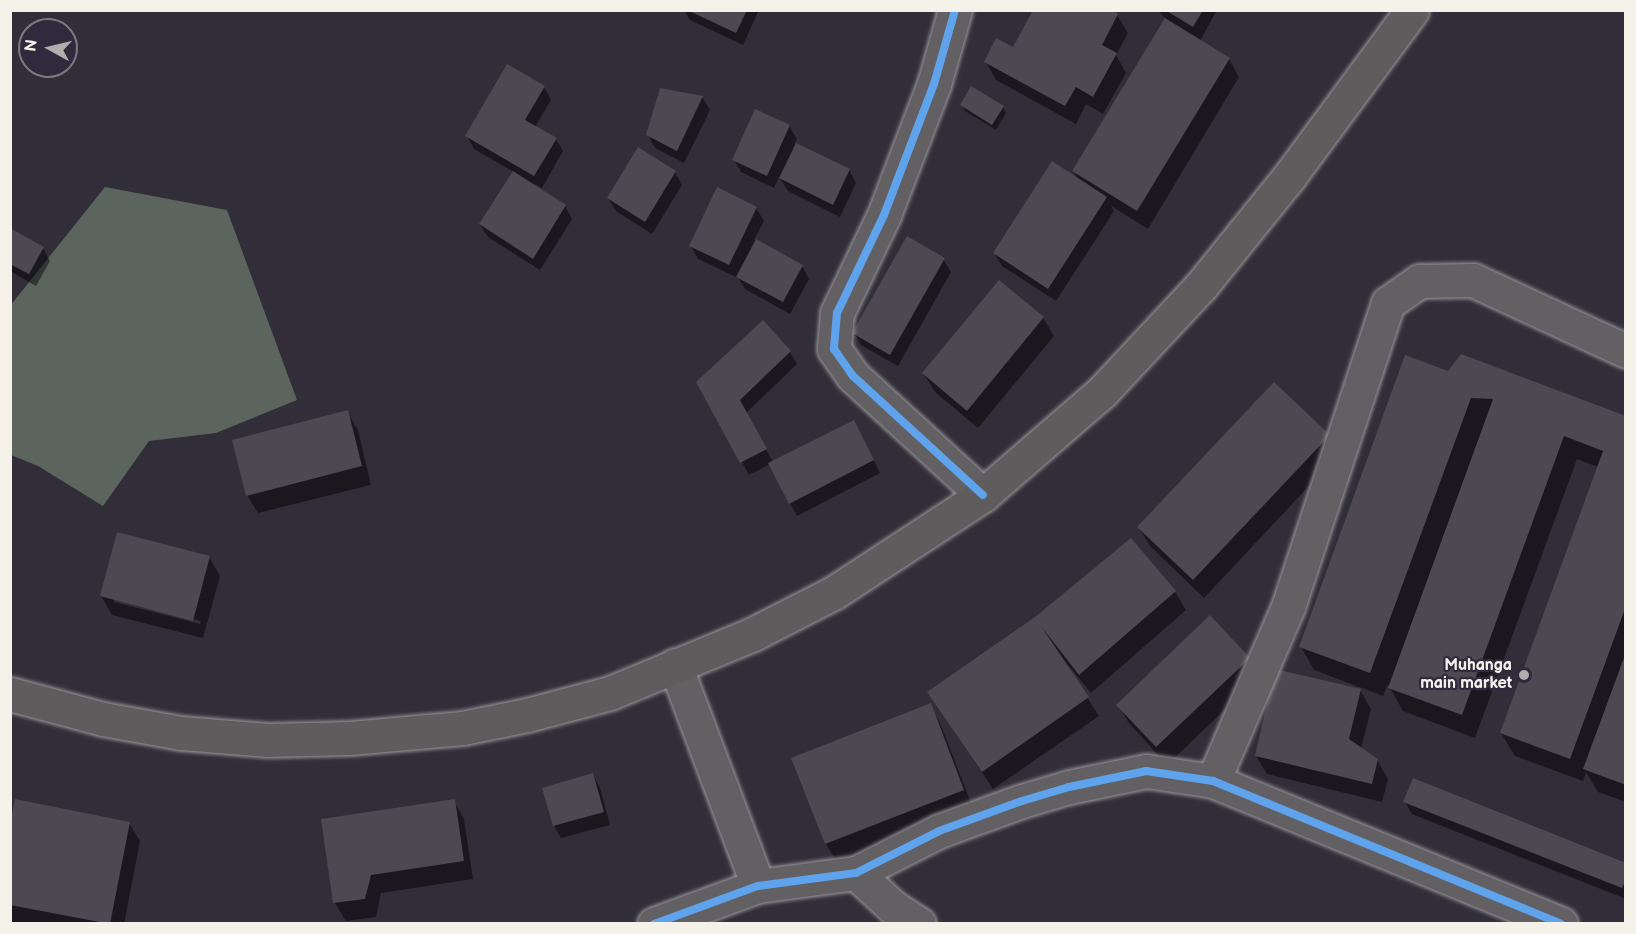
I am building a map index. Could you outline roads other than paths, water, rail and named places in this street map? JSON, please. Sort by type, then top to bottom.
[{"type":"highway","points":[[10,694],[103,719],[181,733],[268,740],[350,738],[463,729],[610,693],[753,634],[835,592],[983,495],[1102,392],[1201,286],[1288,177],[1412,10]]},
{"type":"street","points":[[955,10],[934,84],[884,215],[837,313],[834,349],[854,376],[983,495]]},
{"type":"street","points":[[1213,781],[1288,608],[1388,303],[1420,281],[1473,280],[1626,351]]},
{"type":"street","points":[[675,665],[758,886]]},
{"type":"street","points":[[654,924],[671,915],[758,886],[856,873],[939,831],[1070,787],[1146,771],[1213,781],[1561,924]]},
{"type":"street","points":[[856,873],[893,907],[919,924]]},
{"type":"place","name":"Muhanga main market","points":[[1524,675]]}]
